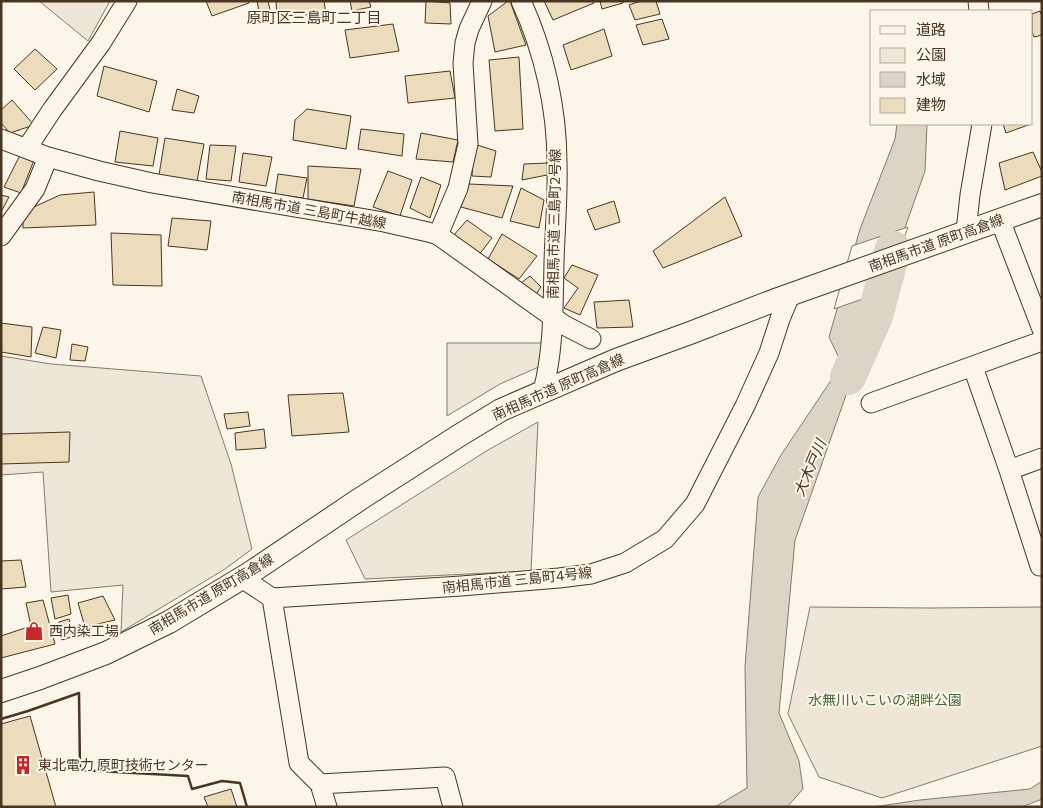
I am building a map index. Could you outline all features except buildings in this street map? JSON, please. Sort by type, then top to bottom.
[{"type":"street","points":[[27,148],[101,43],[127,1]]},
{"type":"street","points":[[438,235],[458,188],[468,144],[464,63],[465,43],[469,29],[482,1]]},
{"type":"street","name":"南相馬市道 三島町2号線","points":[[521,1],[531,24],[544,69],[553,111],[558,163],[553,317],[548,371],[543,391]]},
{"type":"street","points":[[966,231],[982,125]]},
{"type":"street","name":"南相馬市道 三島町牛越線","points":[[1,138],[48,156],[99,171],[152,183],[384,222],[438,235],[564,325],[591,339]]},
{"type":"street","points":[[1,236],[35,189],[48,156]]},
{"type":"street","name":"南相馬市道 原町高倉線","points":[[1,691],[106,652],[169,622],[242,578],[360,499],[501,410],[616,360],[790,295],[1042,205]]},
{"type":"street","points":[[1000,220],[1042,328]]},
{"type":"street","name":"南相馬市道 三島町4号線","points":[[272,598],[470,586],[559,578],[591,574],[625,563],[634,558],[665,538],[695,504],[745,406],[769,353],[790,295]]},
{"type":"street","points":[[871,403],[1042,341]]},
{"type":"street","points":[[972,367],[1009,470],[1040,566],[1042,566]]},
{"type":"street","points":[[1009,470],[1042,458]]},
{"type":"street","points":[[242,578],[272,598],[299,763],[320,784],[327,807]]},
{"type":"street","points":[[320,784],[445,777],[453,807]]},
{"type":"green space","points":[[39,1],[110,1],[88,41]]},
{"type":"green space","points":[[447,343],[542,343],[541,366],[500,384],[447,416]]},
{"type":"green space","points":[[538,422],[531,571],[365,579],[346,540],[488,450]]},
{"type":"green space","name":"水無川いこいの湖畔公園","points":[[810,607],[1042,607],[1042,746],[882,798],[819,777],[788,714]]},
{"type":"shaded area","points":[[1,356],[51,364],[201,376],[231,464],[252,549],[225,569],[121,632],[123,585],[51,592],[43,472],[1,475]]},
{"type":"water","points":[[897,125],[927,125],[925,171],[795,540],[779,713],[799,761],[803,789],[787,807],[715,807],[747,788],[745,667],[758,497],[781,455],[842,364],[829,337],[860,229],[895,139]]},
{"type":"water","points":[[1042,781],[1042,799],[1022,807],[873,807],[920,800],[1030,789]]},
{"type":"pier","points":[[908,227],[885,291],[834,309],[852,246]]},
{"type":"waterway","name":"大木戸川","points":[[848,377],[875,316],[893,249]]},
{"type":"wall","points":[[1,719],[79,693],[80,770],[188,776],[192,789],[222,781],[240,783],[247,807]]},
{"type":"place","name":"西内染工場","points":[[34,631]]},
{"type":"place","name":"東北電力 原町技術センター","points":[[23,765]]},
{"type":"district","name":"原町区三島町二丁目","points":[[314,18]]}]
